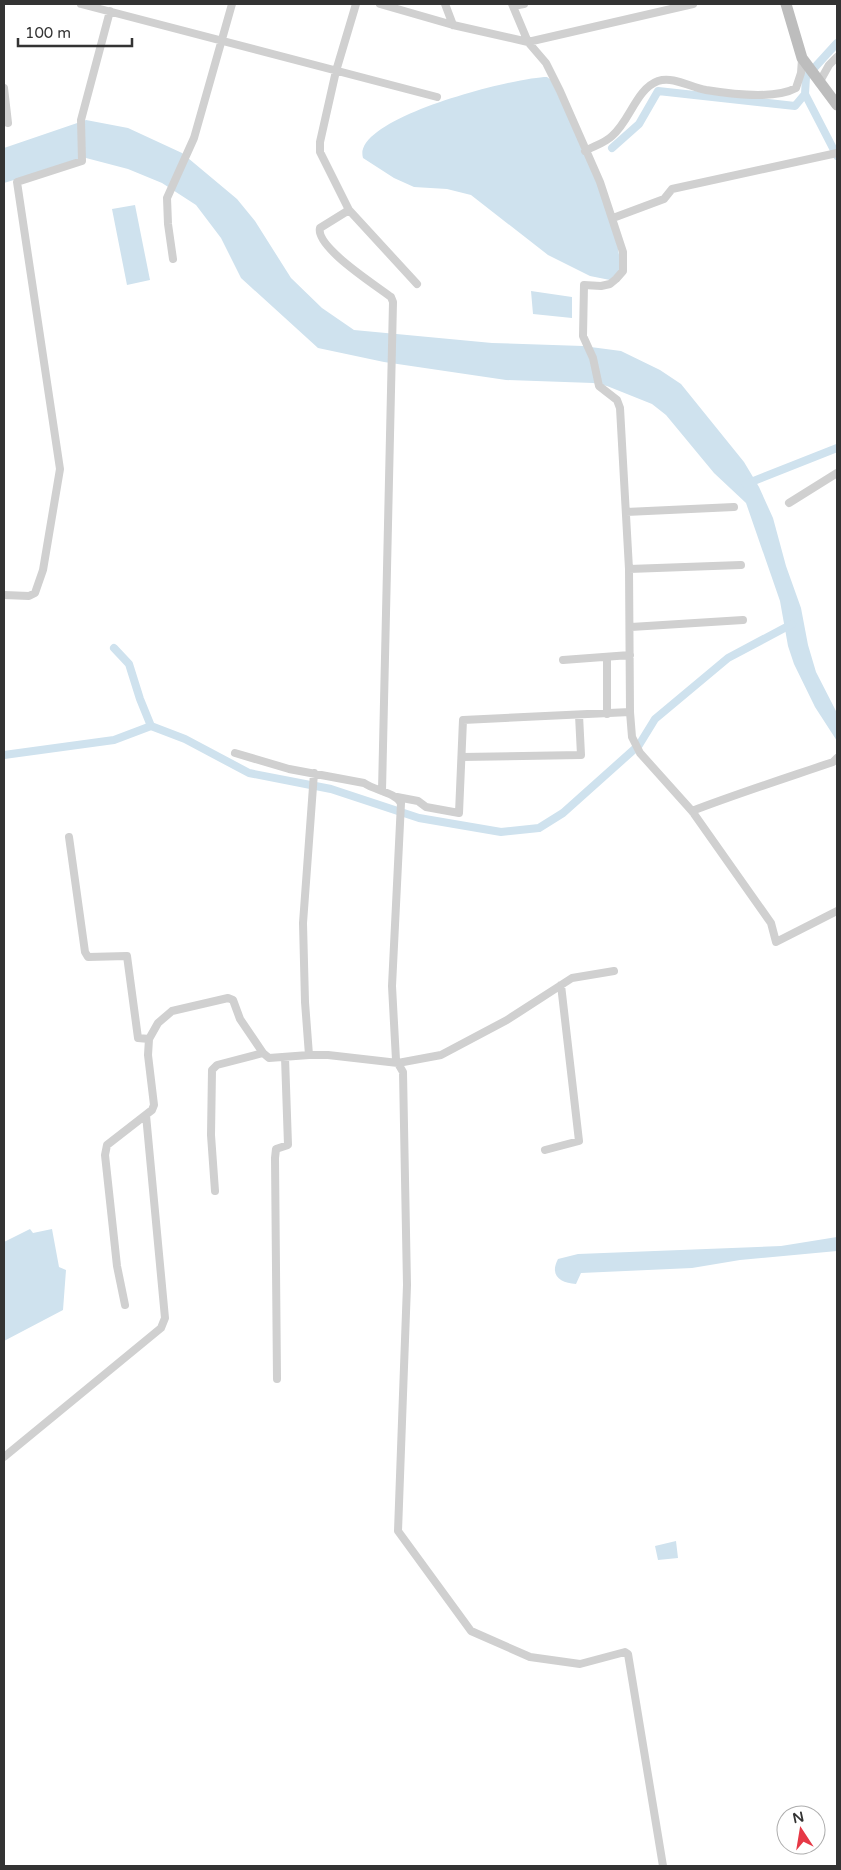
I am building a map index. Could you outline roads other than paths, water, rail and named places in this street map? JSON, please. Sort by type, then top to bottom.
[{"type":"street","points":[[82,4],[437,97]]},
{"type":"street","points":[[173,259],[166,214],[168,192],[187,154],[223,41],[232,4]]},
{"type":"street","points":[[356,4],[336,71],[320,146],[349,210],[417,284]]},
{"type":"street","points":[[445,4],[453,25]]},
{"type":"street","points":[[524,4],[512,5],[528,42],[546,63],[600,182],[623,252],[622,271],[610,284],[584,285],[583,336],[593,358],[599,386],[617,400],[620,408],[629,569],[631,627],[630,712],[632,737],[640,753],[692,810],[772,923],[776,942],[837,911]]},
{"type":"street","points":[[385,5],[453,25],[528,42],[693,4]]},
{"type":"street","points":[[786,4],[788,17],[804,61],[837,105]]},
{"type":"street","points":[[4,595],[29,596],[35,593],[42,570],[60,469],[17,182],[82,161],[81,120],[110,11]]},
{"type":"street","points":[[818,81],[837,57]]},
{"type":"street","points":[[585,151],[612,136],[632,112],[640,96],[648,86],[658,81],[671,80],[705,90],[769,95],[786,93],[796,88],[804,61]]},
{"type":"street","points":[[4,88],[8,123]]},
{"type":"street","points":[[613,218],[664,199],[672,189],[833,154]]},
{"type":"street","points":[[349,210],[320,228],[319,233],[325,244],[354,271],[391,297],[382,792]]},
{"type":"street","points":[[789,502],[837,473]]},
{"type":"street","points":[[626,512],[734,508]]},
{"type":"street","points":[[629,569],[741,565]]},
{"type":"street","points":[[631,627],[744,620]]},
{"type":"street","points":[[563,660],[630,655]]},
{"type":"street","points":[[607,658],[607,714]]},
{"type":"street","points":[[235,753],[289,769],[364,783],[399,800],[418,801],[426,807],[460,813],[463,720],[630,712]]},
{"type":"street","points":[[462,757],[581,755],[579,715]]},
{"type":"street","points":[[692,810],[833,762],[837,758]]},
{"type":"street","points":[[309,1055],[305,1002],[303,923],[314,773]]},
{"type":"street","points":[[399,800],[400,823],[392,986],[396,1060],[403,1072],[407,1285],[398,1531],[471,1631],[530,1657],[580,1664],[625,1652],[628,1654],[663,1866]]},
{"type":"street","points":[[69,837],[85,952],[88,957],[127,956],[138,1038],[149,1039]]},
{"type":"street","points":[[125,1305],[117,1266],[105,1155],[107,1144],[146,1115],[154,1106],[148,1055],[149,1039],[158,1023],[172,1011],[228,998],[236,1004],[240,1019],[263,1054],[269,1058],[328,1055],[398,1063],[441,1055],[507,1020],[572,978],[614,971]]},
{"type":"street","points":[[545,1150],[580,1141],[562,985]]},
{"type":"street","points":[[215,1190],[211,1135],[212,1070],[216,1065],[263,1054]]},
{"type":"street","points":[[277,1378],[274,1158],[276,1149],[288,1145],[285,1057]]},
{"type":"street","points":[[4,1457],[161,1328],[165,1318],[146,1115]]},
{"type":"water","points":[[547,77],[551,80],[583,148],[613,224],[620,270],[610,280],[590,276],[548,255],[471,195],[447,189],[414,187],[394,178],[363,158],[366,143],[382,128],[408,115],[472,92],[503,84]]},
{"type":"water","points":[[86,120],[128,128],[182,153],[237,199],[255,221],[291,278],[322,308],[354,330],[492,343],[583,346],[621,351],[660,370],[681,384],[744,462],[759,487],[773,518],[786,566],[801,608],[808,645],[816,672],[837,713],[837,741],[815,707],[794,664],[788,646],[780,601],[746,503],[714,473],[666,415],[652,404],[607,386],[593,383],[506,380],[384,362],[318,348],[241,278],[221,238],[196,205],[162,183],[128,169],[86,158],[4,183],[4,148]]},
{"type":"water","points":[[135,205],[150,280],[127,285],[112,209]]},
{"type":"water","points":[[531,291],[572,297],[572,318],[533,314]]},
{"type":"water","points":[[30,1229],[33,1233],[52,1229],[59,1267],[66,1270],[63,1310],[4,1341],[4,1242]]},
{"type":"water","points":[[837,1237],[837,1251],[740,1260],[692,1268],[581,1273],[576,1284],[558,1278],[555,1270],[558,1259],[578,1254],[781,1246]]},
{"type":"water","points":[[676,1541],[678,1558],[658,1560],[655,1546]]},
{"type":"waterway","points":[[612,148],[639,124],[658,91],[795,106],[805,94],[806,77],[837,43]]},
{"type":"waterway","points":[[805,94],[837,156]]},
{"type":"waterway","points":[[746,484],[837,448]]},
{"type":"waterway","points":[[4,755],[114,740],[151,726],[185,739],[249,773],[331,789],[419,818],[501,832],[539,828],[563,813],[639,745],[655,719],[728,658],[792,624]]},
{"type":"waterway","points":[[114,648],[129,664],[151,726]]}]
